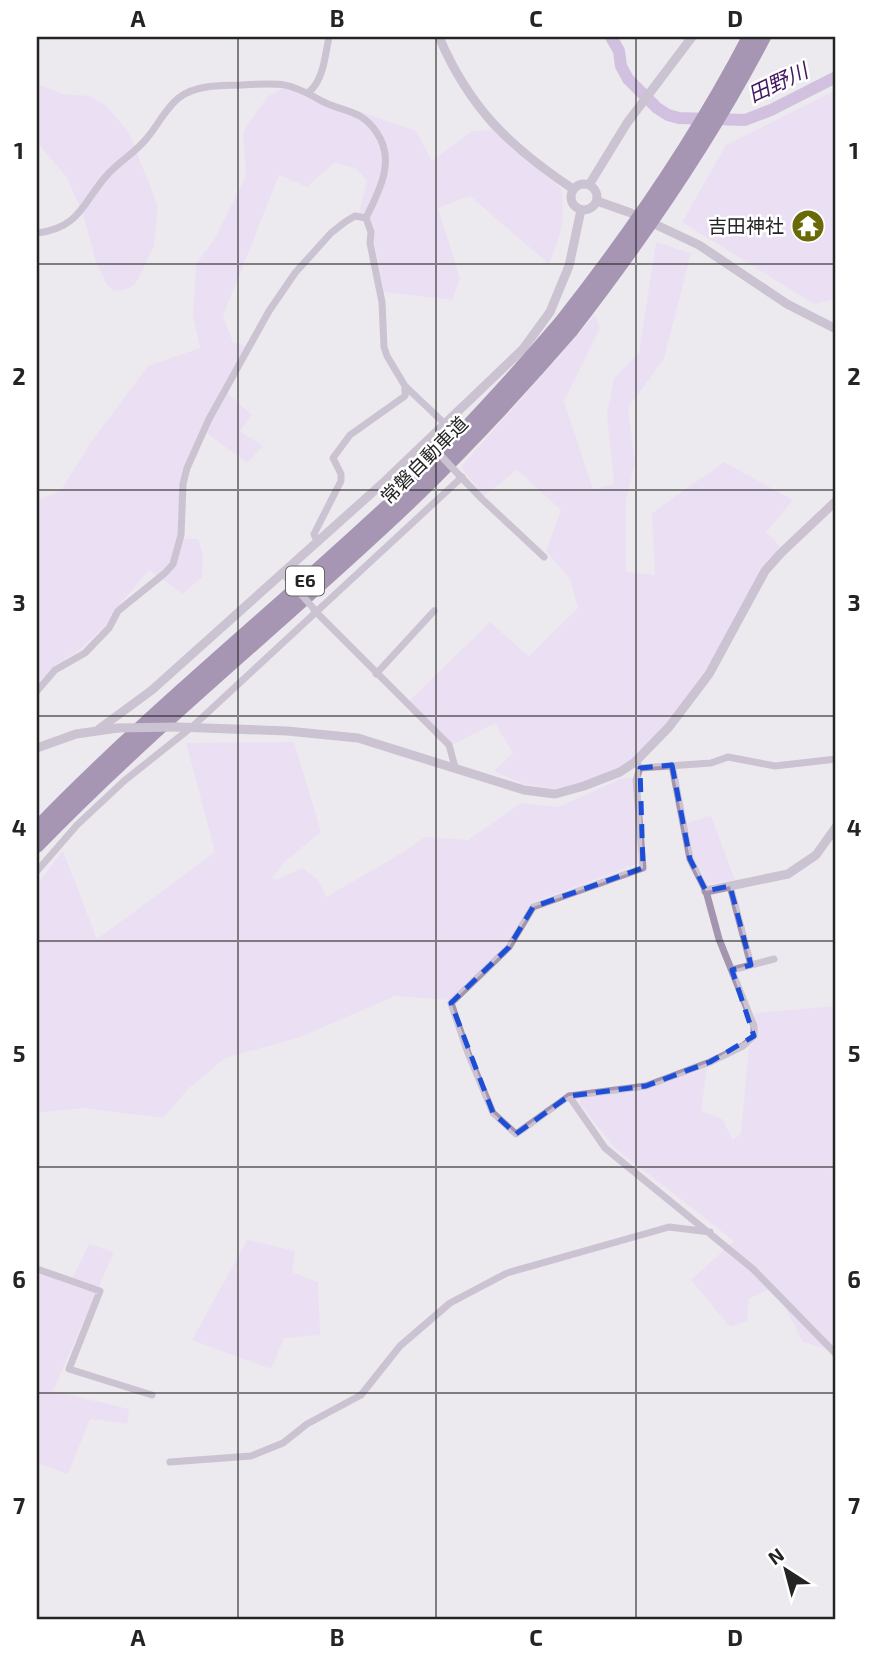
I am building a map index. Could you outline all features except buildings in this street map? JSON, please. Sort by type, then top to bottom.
[{"type":"highway","name":"常磐自動車道","points":[[37,846],[120,763],[406,506],[457,456],[566,327],[683,154],[749,37]]},
{"type":"highway","name":"常磐自動車道","points":[[37,828],[102,763],[397,497],[619,270],[679,182],[746,72],[764,37]]},
{"type":"highway","points":[[37,852],[61,821]]},
{"type":"street","points":[[309,92],[317,84],[329,37]]},
{"type":"street","points":[[439,37],[463,86],[489,120],[516,148],[573,189]]},
{"type":"street","points":[[589,185],[632,116],[692,37]]},
{"type":"street","points":[[37,233],[48,232],[76,217],[108,174],[146,140],[181,96],[203,88],[280,83],[309,92],[322,102],[351,111],[372,125],[386,151],[384,176],[366,218],[382,302],[384,347],[391,366],[405,386],[443,423]]},
{"type":"street","points":[[582,184],[595,190],[597,201],[592,207],[581,210],[574,207],[570,200],[573,189],[582,184]]},
{"type":"street","points":[[597,201],[631,213],[699,245],[786,304],[836,329]]},
{"type":"street","points":[[99,729],[152,690],[283,575],[523,349],[550,312],[569,266],[581,210]]},
{"type":"street","points":[[37,691],[55,670],[85,653],[109,628],[118,611],[173,564],[181,535],[183,484],[187,468],[219,401],[269,311],[295,273],[331,233],[355,216],[366,218]]},
{"type":"street","points":[[317,541],[314,534],[341,481],[341,474],[333,458],[350,435],[405,396],[405,386]]},
{"type":"street","points":[[427,441],[544,557]]},
{"type":"street","points":[[37,871],[77,825],[124,781],[193,726],[460,476]]},
{"type":"street","points":[[672,765],[690,859],[706,891],[719,939],[754,1027],[754,1036],[743,1046],[710,1062],[646,1086],[569,1096],[516,1134],[493,1113],[451,1003],[509,947],[533,907],[643,868],[637,765],[709,674],[765,571],[836,501]]},
{"type":"street","points":[[283,575],[376,674],[449,745],[455,767]]},
{"type":"street","points":[[376,674],[433,611]]},
{"type":"street","points":[[37,748],[99,729],[193,726],[287,731],[358,738],[524,790],[555,794],[584,786],[637,765],[710,763],[728,757],[775,766],[836,759]]},
{"type":"street","points":[[706,891],[775,878],[802,867],[816,855],[836,827]]},
{"type":"street","points":[[730,886],[751,965]]},
{"type":"street","points":[[732,970],[774,960]]},
{"type":"street","points":[[569,1096],[605,1148],[754,1269],[836,1354]]},
{"type":"street","points":[[170,1462],[251,1456],[283,1443],[307,1424],[361,1395],[400,1346],[450,1303],[507,1273],[669,1227],[710,1232]]},
{"type":"street","points":[[37,1269],[100,1291],[69,1369],[152,1395]]},
{"type":"highlighted area","points":[[672,765],[690,859],[706,891],[730,886],[751,965],[732,970],[754,1036],[710,1062],[646,1086],[569,1096],[516,1134],[493,1113],[451,1003],[509,947],[533,907],[643,868],[640,768]]},
{"type":"shaded area","points":[[37,84],[63,94],[89,96],[107,106],[129,133],[158,206],[154,246],[136,283],[130,288],[114,292],[106,283],[96,262],[83,214],[67,178],[37,142]]},
{"type":"shaded area","points":[[286,86],[416,131],[432,161],[472,131],[493,130],[513,150],[561,188],[561,227],[549,264],[470,196],[438,208],[460,278],[452,300],[384,292],[370,220],[359,213],[367,180],[355,168],[334,163],[307,187],[279,175],[223,316],[233,342],[246,346],[228,378],[229,395],[252,415],[240,431],[263,446],[247,463],[201,429],[183,468],[177,538],[198,539],[203,555],[202,577],[183,594],[149,570],[105,626],[79,650],[53,667],[37,684],[37,501],[61,490],[91,442],[148,366],[200,348],[193,317],[196,264],[215,238],[246,176],[243,132],[267,97]]},
{"type":"shaded area","points":[[836,90],[836,299],[814,304],[682,222],[726,145]]},
{"type":"shaded area","points":[[656,242],[691,253],[664,359],[628,408],[635,463],[626,500],[626,572],[655,575],[652,513],[724,462],[793,500],[766,532],[780,546],[761,570],[705,671],[666,725],[632,759],[617,769],[583,782],[554,789],[523,784],[494,771],[513,753],[495,723],[450,746],[424,721],[410,700],[490,622],[529,656],[578,608],[570,579],[546,551],[561,510],[517,470],[484,496],[461,467],[595,315],[600,328],[564,401],[593,489],[614,484],[607,414],[614,378],[639,353]]},
{"type":"shaded area","points":[[294,742],[321,832],[284,862],[272,878],[276,880],[302,868],[317,879],[327,897],[425,837],[468,840],[521,803],[559,807],[620,779],[632,777],[639,863],[531,903],[504,946],[449,1000],[395,996],[300,1037],[225,1058],[187,1090],[163,1118],[83,1108],[37,1113],[37,884],[63,851],[97,939],[215,852],[186,743]]},
{"type":"shaded area","points":[[711,816],[735,880],[708,884],[693,857],[687,823]]},
{"type":"shaded area","points":[[836,1006],[836,1168],[831,1172],[836,1180],[836,1352],[803,1342],[774,1286],[749,1299],[747,1321],[730,1327],[691,1280],[734,1241],[615,1148],[580,1104],[581,1097],[647,1089],[707,1068],[701,1111],[722,1119],[733,1140],[741,1133],[749,1046],[758,1037],[754,1013]]},
{"type":"shaded area","points":[[247,1240],[295,1251],[292,1272],[318,1282],[320,1335],[284,1338],[271,1369],[192,1340]]},
{"type":"shaded area","points":[[89,1244],[114,1252],[53,1391],[129,1409],[127,1424],[90,1419],[68,1474],[37,1463],[37,1273],[71,1281]]},
{"type":"waterway","name":"田野川","points":[[611,37],[619,51],[621,66],[628,79],[657,108],[679,118],[745,120],[836,77]]},
{"type":"place","name":"吉田神社","points":[[808,226]]}]
